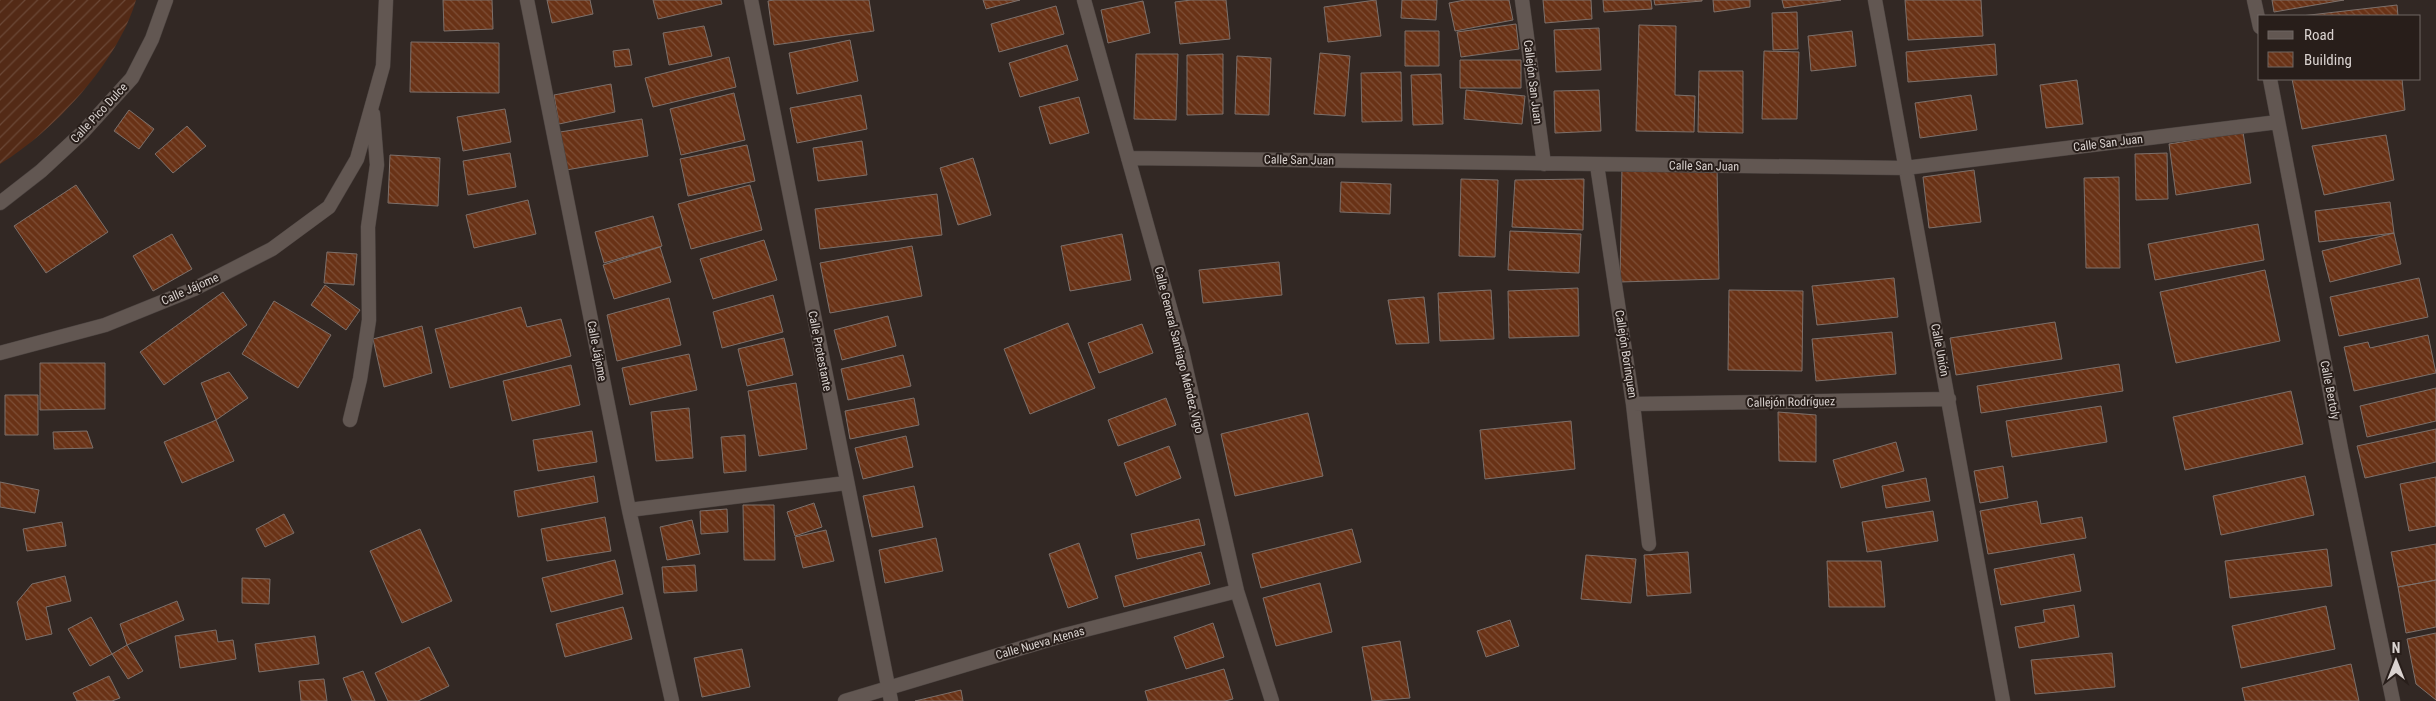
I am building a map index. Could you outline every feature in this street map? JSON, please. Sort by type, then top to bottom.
[{"type":"street","name":"Calle Pico Dulce","points":[[0,203],[41,171],[83,132],[132,78],[152,39],[166,0]]},
{"type":"street","name":"Calle Jájome","points":[[0,353],[105,326],[194,289],[272,249],[329,207],[357,160],[383,66],[386,0]]},
{"type":"street","name":"Calle Jájome","points":[[527,0],[629,510],[672,701]]},
{"type":"street","name":"Calle Protestante","points":[[751,0],[846,483],[890,695]]},
{"type":"street","name":"Calle General Santiago Méndez Vigo","points":[[1084,0],[1181,348],[1237,591],[1272,701]]},
{"type":"street","name":"Callejón San Juan","points":[[1522,0],[1544,164]]},
{"type":"street","name":"Calle Unión","points":[[1875,0],[2003,701]]},
{"type":"street","points":[[2254,0],[2258,18]]},
{"type":"street","name":"Calle Bertoly","points":[[2270,80],[2341,449],[2393,701]]},
{"type":"street","points":[[350,420],[360,379],[369,320],[368,227],[377,165],[372,105]]},
{"type":"street","name":"Calle San Juan","points":[[1128,158],[1905,168],[2278,122]]},
{"type":"street","name":"Callejón Borinquen","points":[[1597,165],[1633,404],[1649,544]]},
{"type":"street","name":"Callejón Rodríguez","points":[[1633,404],[1949,399]]},
{"type":"street","points":[[629,510],[846,483]]},
{"type":"street","name":"Calle Nueva Atenas","points":[[845,701],[890,695],[1065,635],[1237,591]]},
{"type":"shaded area","points":[[0,0],[136,0],[115,47],[82,93],[42,133],[0,164]]},
{"type":"building","points":[[443,0],[492,0],[493,29],[444,31]]},
{"type":"building","points":[[547,0],[590,0],[593,14],[552,23]]},
{"type":"building","points":[[653,0],[721,0],[722,4],[658,19]]},
{"type":"building","points":[[869,0],[874,31],[774,45],[768,1]]},
{"type":"building","points":[[983,0],[1020,0],[986,9]]},
{"type":"building","points":[[1226,0],[1230,39],[1180,44],[1175,2]]},
{"type":"building","points":[[1376,0],[1381,36],[1328,42],[1324,7]]},
{"type":"building","points":[[1402,0],[1437,0],[1436,20],[1401,18]]},
{"type":"building","points":[[1465,0],[1509,0],[1513,20],[1455,31],[1449,3]]},
{"type":"building","points":[[1543,0],[1591,0],[1592,19],[1545,23]]},
{"type":"building","points":[[1603,0],[1651,0],[1652,9],[1604,12]]},
{"type":"building","points":[[1654,0],[1702,0],[1702,1],[1655,5]]},
{"type":"building","points":[[1713,0],[1750,0],[1750,7],[1714,12]]},
{"type":"building","points":[[1782,0],[1841,0],[1784,8]]},
{"type":"building","points":[[1905,0],[1981,0],[1983,36],[1908,40]]},
{"type":"building","points":[[2272,0],[2344,0],[2274,12]]},
{"type":"building","points":[[1143,1],[1150,33],[1108,43],[1101,10]]},
{"type":"building","points":[[2397,5],[2398,15],[2310,15]]},
{"type":"building","points":[[1056,6],[1064,34],[999,52],[991,24]]},
{"type":"building","points":[[1797,12],[1798,49],[1773,50],[1772,13]]},
{"type":"building","points":[[1516,24],[1519,49],[1461,57],[1457,32]]},
{"type":"building","points":[[1639,25],[1676,26],[1675,95],[1695,96],[1694,132],[1636,131]]},
{"type":"building","points":[[704,26],[712,56],[669,65],[663,33]]},
{"type":"building","points":[[1599,28],[1601,70],[1556,72],[1554,30]]},
{"type":"building","points":[[1405,31],[1439,31],[1439,66],[1405,66]]},
{"type":"building","points":[[1852,31],[1856,66],[1811,71],[1808,36]]},
{"type":"building","points":[[850,40],[858,81],[797,94],[789,53]]},
{"type":"building","points":[[411,42],[499,43],[499,93],[410,92]]},
{"type":"building","points":[[1995,44],[1997,75],[1908,82],[1906,52]]},
{"type":"building","points":[[1067,45],[1078,80],[1020,97],[1009,63]]},
{"type":"building","points":[[629,49],[632,65],[615,67],[613,51]]},
{"type":"building","points":[[1764,51],[1799,52],[1797,119],[1762,119]]},
{"type":"building","points":[[1320,53],[1350,56],[1345,116],[1314,114]]},
{"type":"building","points":[[1136,54],[1178,54],[1176,120],[1134,119]]},
{"type":"building","points":[[1223,54],[1223,114],[1187,115],[1187,55]]},
{"type":"building","points":[[1237,56],[1271,58],[1269,115],[1235,114]]},
{"type":"building","points":[[729,57],[736,87],[653,107],[645,78]]},
{"type":"building","points":[[1460,60],[1521,60],[1521,88],[1460,88]]},
{"type":"building","points":[[1699,71],[1743,71],[1743,133],[1698,132]]},
{"type":"building","points":[[1401,72],[1402,121],[1362,122],[1361,73]]},
{"type":"building","points":[[1441,74],[1443,124],[1413,125],[1411,75]]},
{"type":"building","points":[[2077,80],[2083,124],[2046,128],[2040,85]]},
{"type":"building","points":[[2292,80],[2402,80],[2405,110],[2302,129]]},
{"type":"building","points":[[611,84],[615,112],[559,124],[554,95]]},
{"type":"building","points":[[1466,90],[1525,96],[1522,124],[1464,119]]},
{"type":"building","points":[[1599,90],[1601,131],[1555,133],[1554,91]]},
{"type":"building","points":[[734,93],[745,140],[681,155],[670,109]]},
{"type":"building","points":[[861,95],[867,129],[797,143],[790,108]]},
{"type":"building","points":[[1971,95],[1977,130],[1920,138],[1915,103]]},
{"type":"building","points":[[1079,97],[1089,133],[1050,144],[1039,107]]},
{"type":"building","points":[[505,109],[511,142],[463,151],[457,117]]},
{"type":"building","points":[[129,110],[154,129],[139,149],[114,131]]},
{"type":"building","points":[[642,119],[648,156],[566,170],[560,132]]},
{"type":"building","points":[[187,126],[206,146],[173,173],[155,154]]},
{"type":"building","points":[[2243,132],[2251,183],[2176,195],[2169,144]]},
{"type":"building","points":[[2386,135],[2394,180],[2324,195],[2312,146]]},
{"type":"building","points":[[862,141],[867,175],[818,181],[813,148]]},
{"type":"building","points":[[747,145],[755,181],[688,196],[680,159]]},
{"type":"building","points":[[510,153],[516,187],[468,195],[463,161]]},
{"type":"building","points":[[2167,153],[2168,199],[2136,200],[2135,154]]},
{"type":"building","points":[[390,155],[440,158],[438,206],[388,203]]},
{"type":"building","points":[[973,158],[991,215],[958,225],[940,168]]},
{"type":"building","points":[[1622,165],[1717,166],[1719,279],[1620,282]]},
{"type":"building","points":[[1974,170],[1981,222],[1929,228],[1923,177]]},
{"type":"building","points":[[2119,177],[2120,268],[2086,268],[2084,178]]},
{"type":"building","points":[[1461,179],[1498,180],[1495,257],[1459,256]]},
{"type":"building","points":[[1584,179],[1583,230],[1512,227],[1515,180]]},
{"type":"building","points":[[1341,182],[1391,184],[1390,214],[1340,212]]},
{"type":"building","points":[[76,185],[108,232],[46,273],[14,226]]},
{"type":"building","points":[[750,185],[762,230],[691,249],[678,204]]},
{"type":"building","points":[[937,194],[942,235],[820,249],[815,209]]},
{"type":"building","points":[[528,200],[536,234],[474,248],[466,215]]},
{"type":"building","points":[[2390,202],[2394,233],[2319,242],[2315,211]]},
{"type":"building","points":[[653,216],[662,246],[604,263],[595,232]]},
{"type":"building","points":[[2258,224],[2264,260],[2155,280],[2148,244]]},
{"type":"building","points":[[1510,231],[1581,234],[1579,273],[1508,270]]},
{"type":"building","points":[[2394,233],[2401,264],[2330,282],[2322,251]]},
{"type":"building","points":[[172,234],[192,269],[153,291],[133,256]]},
{"type":"building","points":[[1122,234],[1131,280],[1070,291],[1061,246]]},
{"type":"building","points":[[764,240],[777,280],[713,299],[700,259]]},
{"type":"building","points":[[912,246],[922,296],[830,313],[820,263]]},
{"type":"building","points":[[660,247],[671,282],[614,299],[603,265]]},
{"type":"building","points":[[327,252],[357,254],[354,285],[324,283]]},
{"type":"building","points":[[1279,262],[1282,295],[1203,303],[1199,270]]},
{"type":"building","points":[[2265,270],[2280,341],[2176,363],[2160,292]]},
{"type":"building","points":[[1894,278],[1898,317],[1817,325],[1812,286]]},
{"type":"building","points":[[2419,278],[2428,317],[2339,336],[2330,297]]},
{"type":"building","points":[[325,285],[360,310],[346,330],[311,305]]},
{"type":"building","points":[[1578,288],[1579,336],[1509,338],[1508,291]]},
{"type":"building","points":[[1491,290],[1494,339],[1440,341],[1438,293]]},
{"type":"building","points":[[1729,290],[1803,291],[1802,371],[1728,370]]},
{"type":"building","points":[[223,292],[247,325],[164,385],[140,352]]},
{"type":"building","points":[[773,295],[783,332],[722,348],[713,312]]},
{"type":"building","points":[[1424,297],[1429,343],[1396,344],[1388,300]]},
{"type":"building","points":[[669,298],[681,345],[617,361],[607,315]]},
{"type":"building","points":[[274,301],[331,335],[298,388],[242,354]]},
{"type":"building","points":[[521,307],[527,327],[561,319],[571,356],[450,388],[435,329]]},
{"type":"building","points":[[888,316],[896,346],[842,360],[834,330]]},
{"type":"building","points":[[2055,322],[2062,359],[1956,375],[1950,338]]},
{"type":"building","points":[[1068,323],[1095,388],[1030,414],[1004,349]]},
{"type":"building","points":[[1142,324],[1153,353],[1099,373],[1088,343]]},
{"type":"building","points":[[422,326],[432,373],[384,387],[373,339]]},
{"type":"building","points":[[1892,332],[1896,374],[1816,381],[1812,339]]},
{"type":"building","points":[[2428,335],[2436,373],[2354,391],[2344,347],[2368,342],[2370,348]]},
{"type":"building","points":[[784,338],[793,375],[747,386],[738,349]]},
{"type":"building","points":[[689,354],[697,390],[630,405],[622,368]]},
{"type":"building","points":[[903,355],[911,386],[848,400],[841,369]]},
{"type":"building","points":[[40,363],[105,363],[105,409],[40,410]]},
{"type":"building","points":[[2119,364],[2123,391],[1981,413],[1977,386]]},
{"type":"building","points":[[571,365],[580,405],[512,421],[503,381]]},
{"type":"building","points":[[229,372],[248,398],[216,420],[201,383]]},
{"type":"building","points":[[796,383],[807,449],[759,456],[748,391]]},
{"type":"building","points":[[2436,388],[2436,421],[2367,437],[2360,406]]},
{"type":"building","points":[[2291,391],[2303,444],[2185,470],[2173,417]]},
{"type":"building","points":[[5,395],[38,395],[38,435],[5,435]]},
{"type":"building","points":[[914,398],[919,425],[850,439],[845,411]]},
{"type":"building","points":[[1166,398],[1176,425],[1118,446],[1108,420]]},
{"type":"building","points":[[2101,406],[2107,442],[2012,457],[2006,421]]},
{"type":"building","points":[[689,408],[693,458],[656,461],[651,412]]},
{"type":"building","points":[[1778,412],[1816,415],[1816,462],[1779,461]]},
{"type":"building","points":[[1308,413],[1323,476],[1235,496],[1221,434]]},
{"type":"building","points":[[216,420],[234,461],[182,483],[164,442]]},
{"type":"building","points":[[1571,421],[1575,469],[1485,479],[1480,430]]},
{"type":"building","points":[[2436,429],[2436,462],[2365,478],[2357,446]]},
{"type":"building","points":[[87,431],[93,448],[54,449],[53,432]]},
{"type":"building","points":[[592,431],[597,462],[538,471],[533,440]]},
{"type":"building","points":[[745,435],[746,471],[724,473],[721,437]]},
{"type":"building","points":[[906,436],[913,467],[863,479],[855,448]]},
{"type":"building","points":[[1896,442],[1904,471],[1841,488],[1833,460]]},
{"type":"building","points":[[1169,446],[1181,478],[1136,496],[1124,463]]},
{"type":"building","points":[[2003,466],[2008,498],[1980,503],[1974,471]]},
{"type":"building","points":[[594,476],[598,502],[518,517],[514,491]]},
{"type":"building","points":[[2305,476],[2314,515],[2221,535],[2213,496]]},
{"type":"building","points":[[2436,477],[2436,526],[2409,531],[2400,484]]},
{"type":"building","points":[[1926,478],[1930,501],[1886,508],[1882,486]]},
{"type":"building","points":[[0,482],[39,490],[35,513],[0,507]]},
{"type":"building","points":[[914,486],[923,527],[872,537],[863,496]]},
{"type":"building","points":[[2037,501],[2041,524],[2082,517],[2086,538],[1988,554],[1980,511]]},
{"type":"building","points":[[814,503],[822,527],[795,536],[787,512]]},
{"type":"building","points":[[743,505],[774,505],[775,560],[744,560]]},
{"type":"building","points":[[727,509],[728,532],[701,534],[700,511]]},
{"type":"building","points":[[1933,511],[1938,541],[1867,552],[1862,522]]},
{"type":"building","points":[[284,514],[294,533],[265,547],[256,529]]},
{"type":"building","points":[[605,517],[611,551],[547,561],[541,529]]},
{"type":"building","points":[[1199,519],[1205,545],[1137,559],[1131,534]]},
{"type":"building","points":[[692,520],[700,554],[667,560],[660,527]]},
{"type":"building","points":[[62,522],[66,546],[27,551],[23,529]]},
{"type":"building","points":[[420,529],[452,601],[402,623],[370,551]]},
{"type":"building","points":[[1352,529],[1361,562],[1261,588],[1252,554]]},
{"type":"building","points":[[826,530],[834,561],[803,568],[795,537]]},
{"type":"building","points":[[936,538],[943,571],[885,583],[879,550]]},
{"type":"building","points":[[1079,543],[1098,598],[1068,608],[1049,554]]},
{"type":"building","points":[[2436,544],[2436,580],[2398,587],[2391,552]]},
{"type":"building","points":[[2327,549],[2332,586],[2230,598],[2225,561]]},
{"type":"building","points":[[1201,552],[1210,584],[1124,607],[1115,576]]},
{"type":"building","points":[[1688,552],[1691,593],[1647,596],[1644,555]]},
{"type":"building","points":[[2074,554],[2081,591],[2001,605],[1994,569]]},
{"type":"building","points":[[1586,555],[1636,559],[1631,603],[1581,599]]},
{"type":"building","points":[[615,560],[623,594],[551,612],[542,578]]},
{"type":"building","points":[[1827,561],[1881,561],[1885,607],[1829,607]]},
{"type":"building","points":[[695,565],[697,591],[664,593],[662,567]]},
{"type":"building","points":[[65,576],[71,601],[46,607],[52,634],[26,640],[17,602],[32,584]]},
{"type":"building","points":[[242,578],[270,579],[269,604],[242,603]]},
{"type":"building","points":[[2436,580],[2436,627],[2406,633],[2398,587]]},
{"type":"building","points":[[1320,583],[1332,632],[1276,646],[1263,598]]},
{"type":"building","points":[[177,601],[184,620],[127,645],[120,624]]},
{"type":"building","points":[[2074,605],[2079,637],[2019,648],[2015,627],[2045,622],[2043,610]]},
{"type":"building","points":[[2326,606],[2335,649],[2241,668],[2232,626]]},
{"type":"building","points":[[623,607],[632,639],[565,657],[556,624]]},
{"type":"building","points":[[91,617],[112,654],[90,666],[68,629]]},
{"type":"building","points":[[1510,620],[1519,646],[1486,657],[1477,631]]},
{"type":"building","points":[[1213,623],[1224,657],[1186,669],[1174,637]]},
{"type":"building","points":[[216,630],[218,642],[233,640],[236,659],[180,668],[175,636]]},
{"type":"building","points":[[2436,633],[2436,700],[2416,684],[2407,639]]},
{"type":"building","points":[[315,636],[319,664],[259,672],[255,644]]},
{"type":"building","points":[[1400,641],[1410,698],[1372,701],[1362,647]]},
{"type":"building","points":[[127,645],[143,671],[128,679],[112,654]]},
{"type":"building","points":[[429,647],[449,686],[418,701],[388,701],[375,673]]},
{"type":"building","points":[[742,649],[750,687],[702,697],[694,658]]},
{"type":"building","points":[[2112,653],[2115,687],[2035,694],[2031,660]]},
{"type":"building","points":[[2351,664],[2359,701],[2245,701],[2242,688]]},
{"type":"building","points":[[1224,669],[1233,699],[1225,701],[1148,701],[1145,691]]},
{"type":"building","points":[[363,671],[375,701],[352,701],[343,678]]},
{"type":"building","points":[[109,676],[120,698],[112,701],[77,701],[73,693]]},
{"type":"building","points":[[324,679],[327,701],[301,701],[299,681]]},
{"type":"building","points":[[961,690],[963,701],[915,701]]}]
